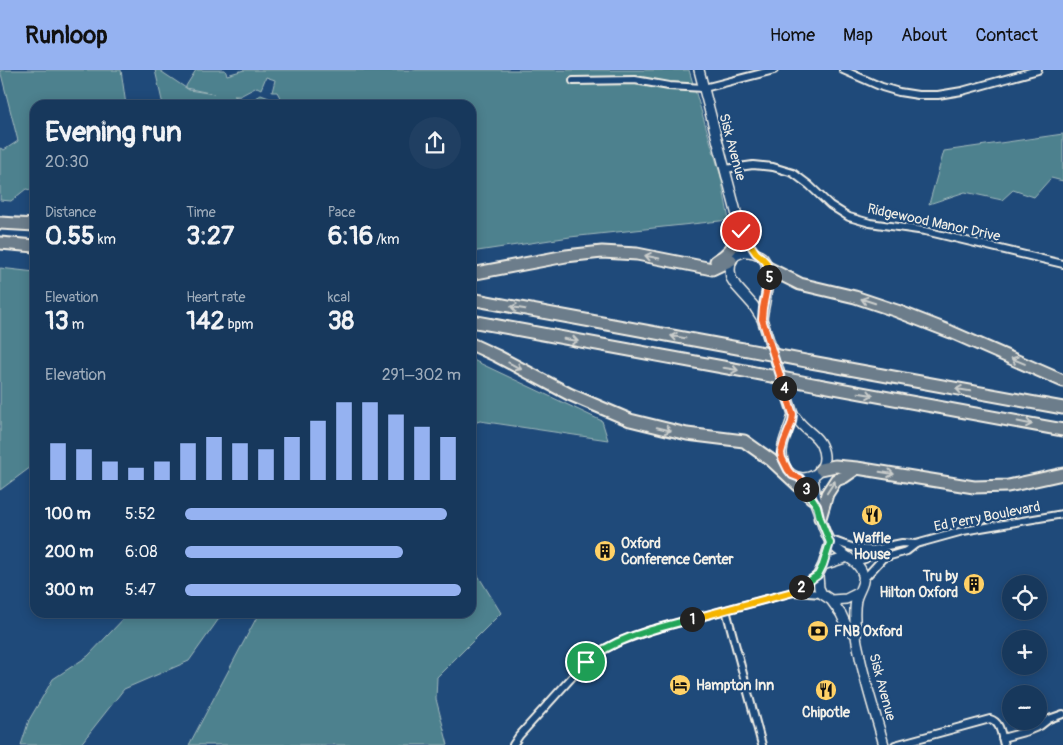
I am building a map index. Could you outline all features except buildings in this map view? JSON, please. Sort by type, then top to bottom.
[{"type":"highway","points":[[0,223],[30,225]]},
{"type":"highway","points":[[700,267],[728,252],[736,243],[741,231]]},
{"type":"highway","points":[[0,242],[30,245]]},
{"type":"highway","points":[[476,273],[566,256],[602,252],[637,254],[712,269],[734,257]]},
{"type":"highway","points":[[768,268],[800,284],[855,297],[897,310],[1063,381]]},
{"type":"highway","points":[[476,300],[1063,408]]},
{"type":"highway","points":[[476,322],[1063,430]]},
{"type":"highway","points":[[476,346],[569,394],[630,420],[687,434],[756,442],[783,461]]},
{"type":"highway","points":[[744,442],[771,460],[816,507],[836,480],[857,468]]},
{"type":"highway","points":[[817,472],[835,466],[857,468],[974,487],[1008,486],[1063,474]]},
{"type":"street","name":"Sisk Avenue","points":[[699,70],[741,231],[742,242],[730,270],[731,278],[762,319],[793,414],[820,442],[824,456],[817,472],[816,507]]},
{"type":"street","points":[[573,81],[635,80],[669,86],[704,88],[774,70]]},
{"type":"street","points":[[843,70],[882,87],[899,92],[918,95],[938,95],[962,91],[1038,70]]},
{"type":"street","name":"Ridgewood Manor Drive","points":[[725,169],[753,165],[773,167],[793,174],[809,185],[830,205],[848,216],[870,223],[925,232],[1063,264]]},
{"type":"street","name":"Sisk Avenue","points":[[741,231],[756,253],[766,262],[768,268],[769,278],[762,319]]},
{"type":"street","points":[[734,257],[743,252],[756,253]]},
{"type":"street","points":[[793,414],[781,453],[783,461],[792,475],[800,478],[817,472]]},
{"type":"street","points":[[800,478],[816,507],[829,541],[860,568],[864,580]]},
{"type":"street","name":"Ed Perry Boulevard","points":[[916,544],[962,531],[1063,514]]},
{"type":"street","points":[[829,541],[857,549],[870,550],[902,543],[916,544]]},
{"type":"street","points":[[793,592],[818,575],[823,565],[829,541]]},
{"type":"street","points":[[864,580],[883,558],[907,551],[916,544]]},
{"type":"street","points":[[823,565],[851,559],[865,559],[879,549]]},
{"type":"street","points":[[818,575],[819,588],[822,594]]},
{"type":"street","name":"Sisk Avenue","points":[[864,580],[855,602],[856,635],[863,670],[884,745]]},
{"type":"street","points":[[513,745],[583,665],[597,653],[618,642],[651,630],[793,592],[822,594]]},
{"type":"street","points":[[831,600],[846,599],[858,592]]},
{"type":"street","name":"Sisk Avenue","points":[[822,594],[831,600],[847,627],[856,635]]},
{"type":"street","points":[[726,610],[762,745]]},
{"type":"street","points":[[896,745],[990,719],[998,724],[1003,742],[1063,714]]},
{"type":"green space","points":[[0,70],[121,70],[125,100],[30,100],[30,190],[26,189],[11,201],[0,200],[0,148],[4,150],[18,141]]},
{"type":"green space","points":[[155,70],[159,70],[186,88],[196,70],[225,70],[227,75],[244,70],[689,70],[721,177],[729,220],[570,237],[476,251],[476,100],[281,100],[277,92],[272,92],[275,80],[266,77],[261,89],[257,87],[240,96],[234,96],[243,100],[162,100]],"holes":[[[186,88],[214,94],[189,90]]]},
{"type":"green space","points":[[261,95],[270,100],[252,100]]},
{"type":"green space","points":[[1063,134],[1063,181],[1051,178],[1034,197],[1013,190],[1002,200],[965,192],[929,204],[944,151]]},
{"type":"green space","points":[[0,268],[30,271],[30,468],[0,490]]},
{"type":"green space","points":[[476,361],[602,421],[608,440],[480,421],[476,422]]},
{"type":"green space","points":[[476,572],[501,613],[437,677],[436,699],[448,745],[189,745],[256,618],[476,618]]},
{"type":"green space","points":[[124,618],[219,618],[189,661],[124,689],[80,745],[21,745],[29,720],[53,679],[88,656]]},
{"type":"place","name":"Waffle House","points":[[872,515]]},
{"type":"place","name":"Oxford Conference Center","points":[[605,551]]},
{"type":"place","name":"Tru by Hilton Oxford","points":[[974,584]]},
{"type":"place","name":"FNB Oxford","points":[[818,631]]},
{"type":"place","name":"Hampton Inn","points":[[680,685]]},
{"type":"place","name":"Chipotle","points":[[826,690]]},
{"type":"route","points":[[586,662],[597,653],[618,642],[651,630],[793,592],[818,575],[823,565],[830,543],[817,506],[800,478],[792,475],[788,470],[781,453],[793,414],[762,319],[769,278],[768,268],[766,262],[756,253],[741,231]]}]
